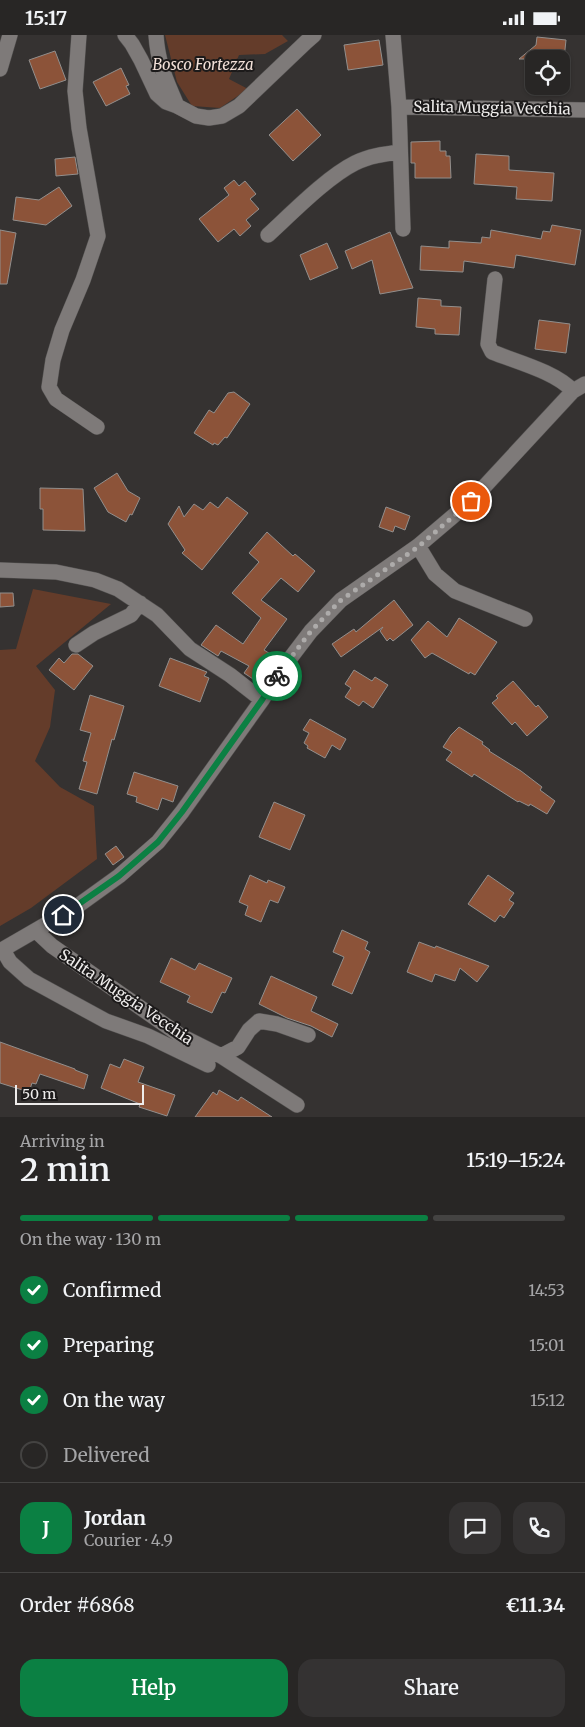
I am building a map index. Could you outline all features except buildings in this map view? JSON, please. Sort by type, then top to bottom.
[{"type":"street","points":[[0,69],[10,35]]},
{"type":"street","points":[[79,35],[75,91],[79,128],[98,236],[83,280],[62,330],[53,361],[49,387],[56,399],[97,427]]},
{"type":"street","points":[[125,35],[136,51],[157,95],[166,103],[177,106],[196,117],[209,119],[222,117],[239,106],[314,35]]},
{"type":"street","points":[[156,35],[158,57],[162,72],[177,106]]},
{"type":"street","points":[[393,35],[399,107],[404,229]]},
{"type":"street","name":"Salita Muggia Vecchia","points":[[399,107],[585,109]]},
{"type":"street","points":[[268,235],[328,181],[354,163],[379,155],[400,152]]},
{"type":"street","name":"Salita Muggia Vecchia","points":[[208,1065],[148,1036],[106,1021],[28,979],[10,962],[2,950],[76,907],[119,876],[158,842],[182,812],[262,700],[279,673],[311,631],[341,600],[418,547],[471,501],[579,387],[492,353],[488,344],[495,279]]},
{"type":"street","points":[[418,547],[435,575],[455,591],[525,619]]},
{"type":"street","points":[[0,570],[56,573],[95,581],[118,589],[157,615],[190,649],[230,675],[262,700]]},
{"type":"street","points":[[76,645],[94,633],[131,615],[140,603]]},
{"type":"street","name":"Salita Muggia Vecchia","points":[[36,931],[52,946],[181,1037],[220,1056],[297,1105]]},
{"type":"street","points":[[220,1056],[238,1047],[259,1021],[277,1024],[308,1035]]},
{"type":"green space","name":"Bosco Fortezza","points":[[165,35],[282,35],[288,41],[265,54],[239,55],[229,79],[248,89],[220,108],[192,106],[177,82]]},
{"type":"green space","points":[[33,589],[111,604],[36,666],[55,690],[50,727],[35,761],[60,787],[94,806],[97,859],[31,908],[0,926],[0,650],[16,649]]},
{"type":"way so far","points":[[277,676],[311,631],[341,600],[418,547],[471,501]]},
{"type":"route","points":[[63,915],[119,876],[158,842],[182,812],[277,676]]}]
